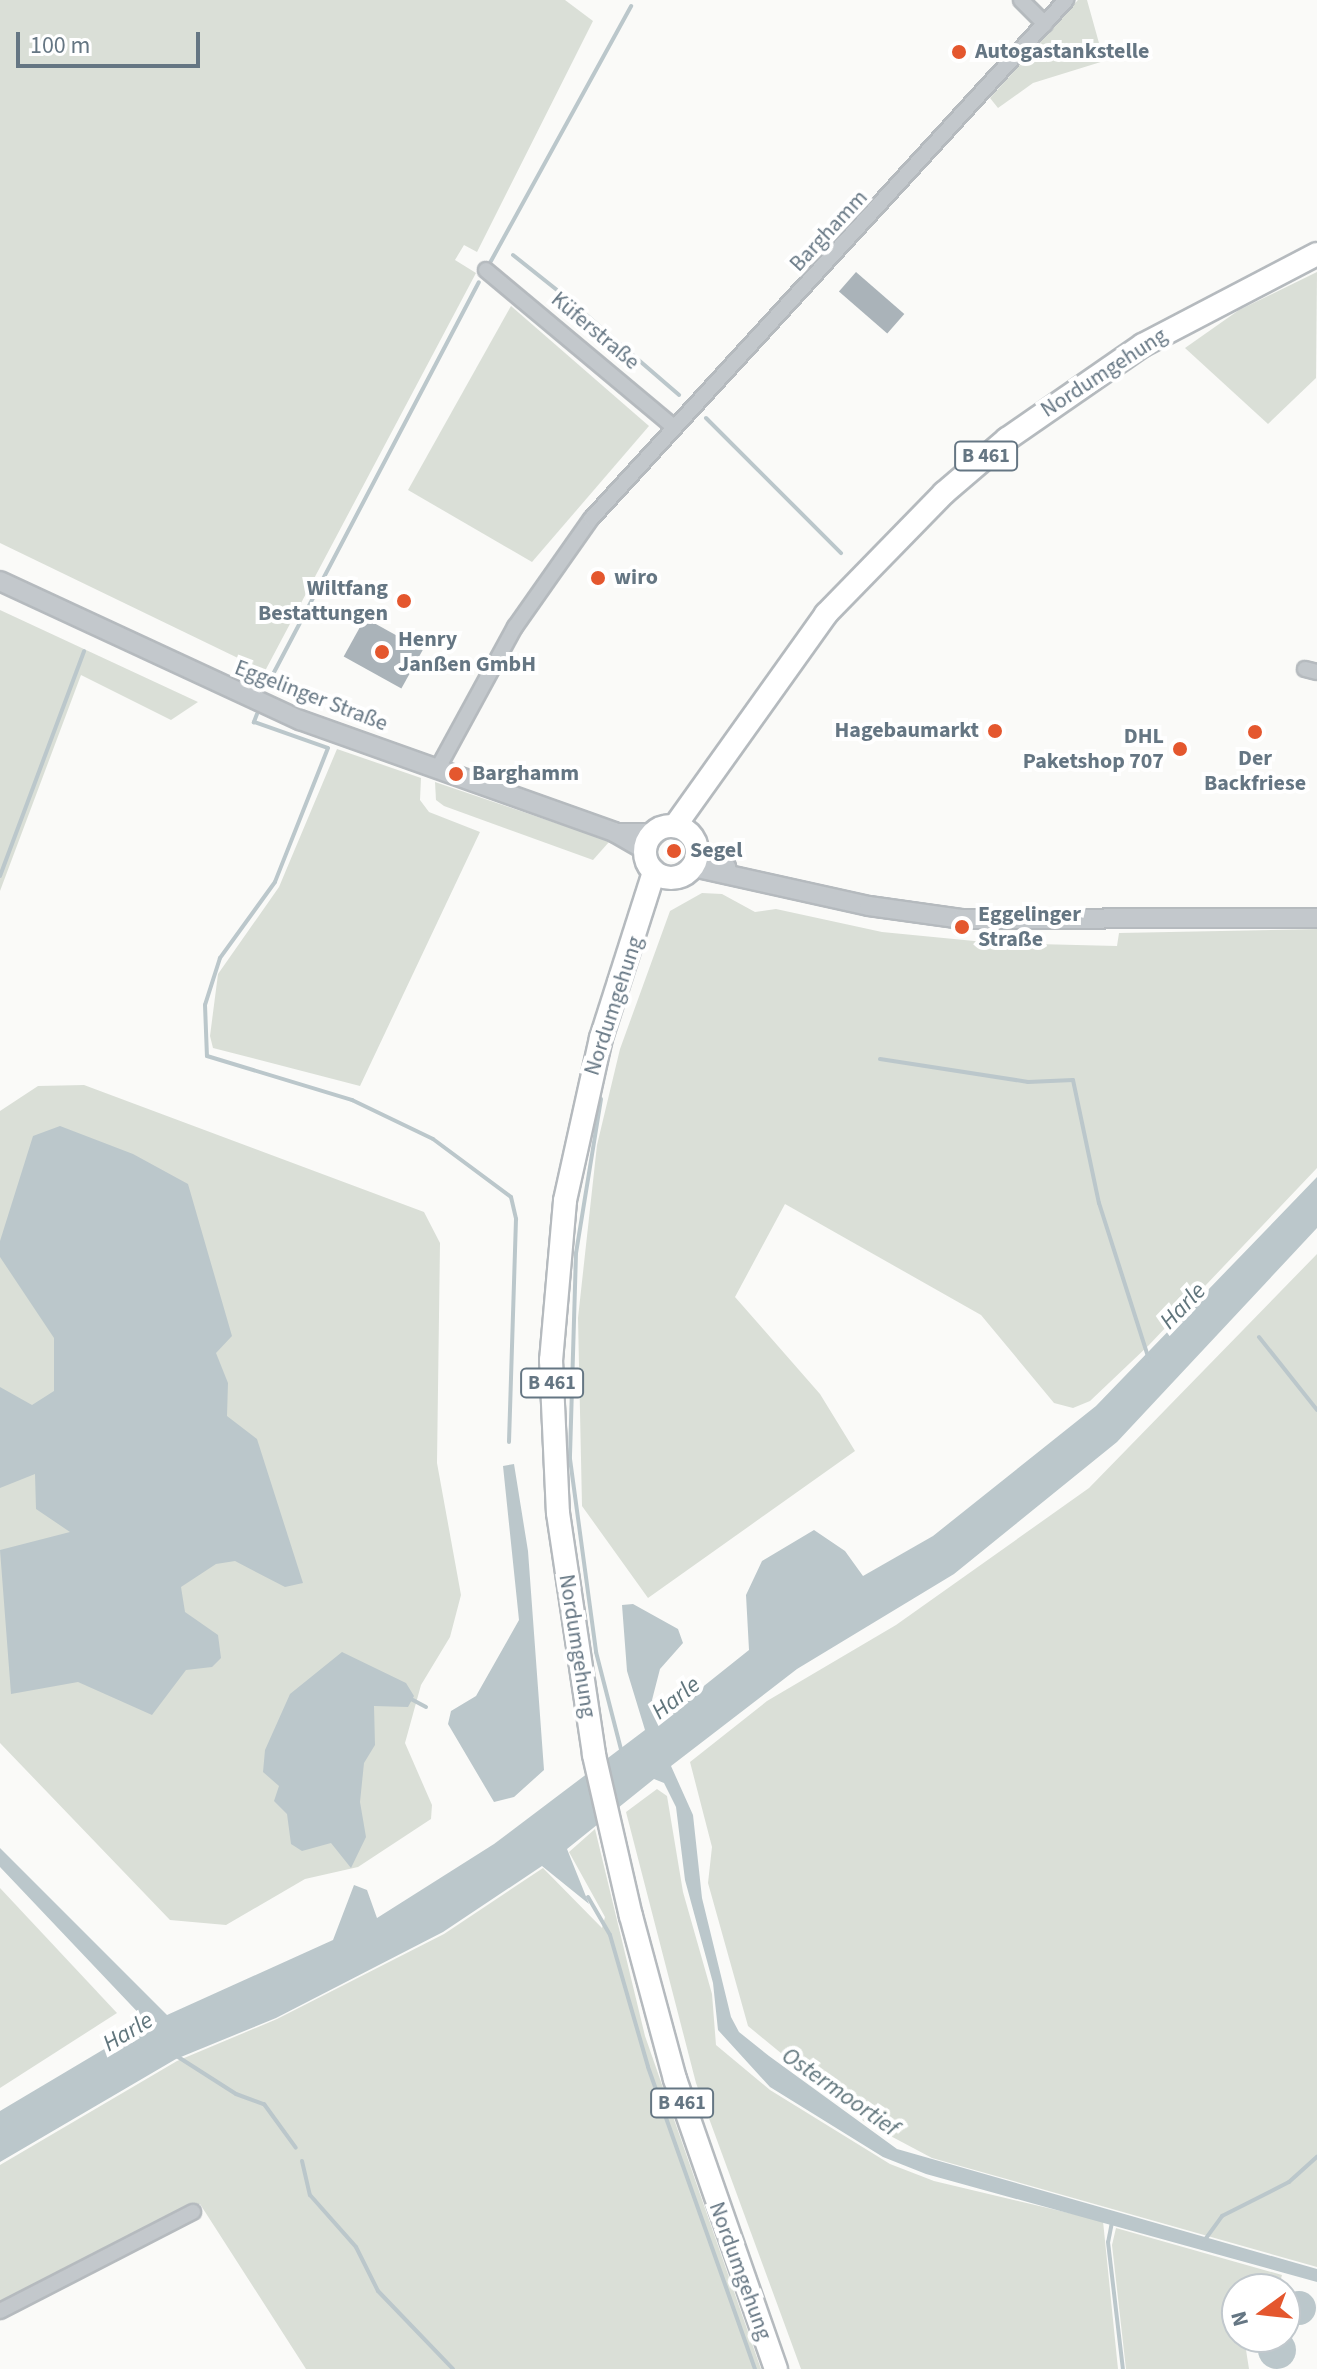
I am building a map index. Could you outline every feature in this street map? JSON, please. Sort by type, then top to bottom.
[{"type":"main road","name":"Nordumgehung","points":[[776,2369],[675,2079],[594,1755],[558,1513],[552,1345],[579,1124],[601,1038],[647,908],[662,875],[689,844],[707,788],[826,614],[944,493],[1007,439],[1107,369],[1317,254]]},
{"type":"main road","points":[[662,875],[649,842],[689,844]]},
{"type":"street","points":[[1021,0],[1045,24]]},
{"type":"street","name":"Barghamm","points":[[438,768],[542,583],[674,427],[1066,0]]},
{"type":"street","name":"Küferstraße","points":[[486,270],[674,427]]},
{"type":"street","name":"Eggelinger Straße","points":[[0,581],[234,693],[614,832],[649,842]]},
{"type":"street","points":[[689,844],[735,873],[869,906],[961,919],[1317,918]]},
{"type":"street","points":[[0,2311],[193,2212]]},
{"type":"shaded area","points":[[0,0],[565,0],[593,21],[477,252],[464,245],[455,260],[476,273],[265,671],[0,543]]},
{"type":"shaded area","points":[[1078,0],[1087,0],[1104,61],[1033,83],[998,108],[990,98]]},
{"type":"shaded area","points":[[1317,272],[1316,378],[1268,424],[1185,348],[1239,310]]},
{"type":"shaded area","points":[[511,306],[649,426],[532,562],[408,490]]},
{"type":"shaded area","points":[[0,610],[198,702],[171,720],[81,675],[0,891]]},
{"type":"shaded area","points":[[337,749],[421,778],[420,800],[429,812],[480,832],[360,1086],[213,1048],[210,1036],[218,974],[279,887]]},
{"type":"shaded area","points":[[435,782],[609,842],[593,860],[444,806],[436,800]]},
{"type":"shaded area","points":[[702,893],[722,894],[755,912],[776,909],[882,932],[995,943],[1117,946],[1119,933],[1317,929],[1317,1168],[1149,1345],[1090,1401],[1073,1408],[1054,1403],[981,1315],[785,1204],[735,1297],[820,1394],[855,1451],[648,1598],[582,1506],[578,1318],[597,1145],[620,1049],[670,911]]},
{"type":"shaded area","points":[[84,1085],[424,1212],[440,1243],[437,1463],[461,1595],[450,1637],[421,1685],[405,1743],[432,1805],[431,1819],[358,1867],[305,1879],[226,1925],[170,1920],[0,1743],[0,1111],[38,1086]]},
{"type":"shaded area","points":[[60,1126],[133,1154],[188,1184],[232,1336],[216,1353],[228,1383],[227,1416],[257,1439],[303,1583],[285,1587],[235,1561],[216,1564],[181,1587],[185,1612],[218,1635],[221,1658],[212,1667],[186,1670],[152,1715],[78,1682],[11,1694],[0,1550],[70,1532],[36,1509],[35,1474],[0,1488],[0,1387],[32,1405],[54,1391],[54,1338],[0,1257],[0,1241],[33,1136]]},
{"type":"shaded area","points":[[1317,1177],[1317,1228],[1117,1442],[954,1574],[797,1669],[671,1766],[693,1815],[702,1898],[731,2017],[739,2032],[769,2056],[897,2149],[1317,2269],[1317,2282],[1301,2278],[1301,2273],[1284,2273],[926,2174],[883,2157],[770,2087],[718,2030],[713,1983],[685,1880],[676,1807],[664,1783],[654,1779],[567,1849],[589,1904],[542,1866],[443,1932],[276,2018],[176,2059],[0,2162],[0,2111],[148,2023],[0,1867],[0,1848],[167,2015],[333,1940],[354,1885],[367,1890],[377,1918],[494,1844],[645,1730],[627,1671],[622,1605],[633,1604],[678,1629],[683,1643],[660,1669],[652,1700],[665,1717],[749,1650],[746,1595],[762,1561],[814,1530],[845,1551],[863,1576],[933,1536],[1096,1406]]},
{"type":"shaded area","points":[[1317,1254],[1317,2267],[932,2158],[866,2123],[748,2026],[708,1883],[712,1847],[690,1762],[767,1701],[896,1625],[1089,1488]]},
{"type":"shaded area","points":[[514,1464],[528,1551],[544,1770],[514,1797],[494,1802],[448,1724],[451,1711],[476,1696],[519,1620],[503,1466]]},
{"type":"shaded area","points":[[342,1652],[406,1683],[414,1696],[408,1707],[374,1706],[375,1745],[364,1763],[360,1802],[366,1837],[351,1868],[331,1843],[302,1851],[291,1844],[287,1814],[274,1801],[279,1786],[263,1772],[265,1750],[290,1694]]},
{"type":"shaded area","points":[[657,1789],[667,1796],[683,1892],[712,1994],[716,2045],[770,2090],[890,2164],[934,2181],[1103,2221],[1118,2369],[801,2369],[696,2083],[626,1812]]},
{"type":"shaded area","points":[[595,1829],[645,2036],[761,2369],[306,2369],[200,2204],[0,2307],[0,2165],[177,2061],[277,2019],[444,1934],[543,1868],[602,1928],[605,1917],[569,1852]]},
{"type":"shaded area","points":[[0,1888],[117,2013],[0,2088]]},
{"type":"shaded area","points":[[1116,2228],[1275,2273],[1221,2273],[1221,2353],[1246,2353],[1249,2369],[1126,2369],[1112,2245]]},
{"type":"shaded area","points":[[1301,2292],[1311,2296],[1316,2308],[1311,2320],[1301,2324]]},
{"type":"shaded area","points":[[1258,2353],[1296,2353],[1291,2364],[1277,2369],[1263,2364]]},
{"type":"building","points":[[856,272],[904,314],[887,334],[839,292]]},
{"type":"building","name":"Henry Janßen GmbH","points":[[365,618],[423,650],[401,688],[344,656]]},
{"type":"waterway","points":[[491,261],[631,6]]},
{"type":"waterway","points":[[513,255],[567,298]]},
{"type":"waterway","points":[[271,678],[479,282]]},
{"type":"waterway","points":[[583,312],[679,395]]},
{"type":"waterway","points":[[706,418],[841,553]]},
{"type":"waterway","points":[[0,876],[84,651]]},
{"type":"waterway","points":[[257,714],[254,722],[328,748],[275,882],[220,958],[205,1005],[207,1056],[352,1100],[433,1139],[511,1197],[516,1219],[509,1442]]},
{"type":"waterway","points":[[880,1059],[1028,1082],[1073,1080],[1099,1203],[1149,1360]]},
{"type":"waterway","points":[[601,1099],[576,1253],[570,1459],[596,1652],[622,1753]]},
{"type":"waterway","points":[[1259,1337],[1317,1410]]},
{"type":"waterway","points":[[411,1699],[426,1707]]},
{"type":"waterway","points":[[588,1897],[610,1935],[648,2067],[755,2369]]},
{"type":"waterway","points":[[175,2055],[236,2094],[264,2104],[296,2148]]},
{"type":"waterway","points":[[1204,2241],[1222,2216],[1289,2182],[1317,2157]]},
{"type":"waterway","points":[[302,2161],[310,2195],[356,2247],[378,2291],[453,2369]]},
{"type":"waterway","points":[[1113,2217],[1108,2242],[1123,2369]]},
{"type":"place","name":"Autogastankstelle","points":[[959,52]]},
{"type":"place","name":"wiro","points":[[598,578]]},
{"type":"place","name":"Wiltfang Bestattungen","points":[[404,601]]},
{"type":"place","name":"Henry Janßen GmbH","points":[[382,652]]},
{"type":"place","name":"Hagebaumarkt","points":[[995,731]]},
{"type":"place","name":"Der Backfriese","points":[[1255,732]]},
{"type":"place","name":"DHL Paketshop 707","points":[[1180,749]]},
{"type":"place","name":"Barghamm","points":[[456,774]]},
{"type":"place","name":"Segel","points":[[674,851]]},
{"type":"place","name":"Eggelinger Straße","points":[[962,927]]},
{"type":"water label","name":"Harle","points":[[1183,1306]]},
{"type":"water label","name":"Harle","points":[[676,1698]]},
{"type":"water label","name":"Harle","points":[[128,2032]]},
{"type":"water label","name":"Ostermoortief","points":[[840,2092]]}]
